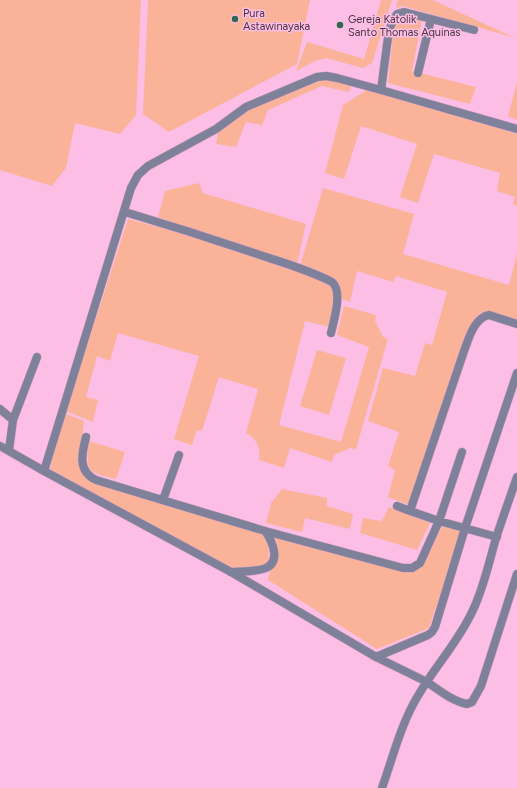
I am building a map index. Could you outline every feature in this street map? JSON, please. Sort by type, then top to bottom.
[{"type":"street","points":[[381,90],[389,30],[395,16],[399,13],[404,12],[474,30]]},
{"type":"street","points":[[418,73],[431,19]]},
{"type":"street","points":[[44,471],[125,212],[131,188],[141,171],[216,129],[246,107],[304,81],[317,77],[326,76],[337,78],[517,129]]},
{"type":"street","points":[[125,212],[240,248],[332,282],[335,284],[337,293],[331,333]]},
{"type":"street","points":[[410,511],[464,351],[473,330],[480,320],[489,315],[517,324]]},
{"type":"street","points":[[9,450],[13,420],[37,357]]},
{"type":"street","points":[[376,657],[423,637],[434,630],[465,528],[517,373]]},
{"type":"street","points":[[0,409],[13,420]]},
{"type":"street","points":[[86,437],[82,461],[86,472],[90,477],[265,531],[407,568],[416,566],[420,563],[439,521],[462,452]]},
{"type":"street","points":[[0,446],[231,572],[376,657],[427,682],[448,696],[462,703],[467,704],[472,702],[484,677],[517,574]]},
{"type":"street","points":[[163,500],[179,455]]},
{"type":"street","points":[[382,788],[413,704],[461,635],[473,610],[482,589],[496,537],[517,477]]},
{"type":"street","points":[[397,506],[439,521],[496,537]]},
{"type":"street","points":[[231,572],[263,569],[272,564],[275,556],[274,550],[270,537],[265,531]]},
{"type":"shaded area","points":[[0,0],[141,0],[136,115],[120,134],[75,123],[66,168],[52,186],[0,170]]},
{"type":"shaded area","points":[[148,0],[310,0],[297,64],[169,132],[143,114]]},
{"type":"shaded area","points":[[381,0],[392,0],[372,63],[363,68],[326,58],[315,61],[296,71],[307,42],[364,59]]},
{"type":"shaded area","points":[[398,0],[433,0],[515,38],[403,6],[396,8]]},
{"type":"shaded area","points":[[404,16],[422,19],[412,71],[476,87],[470,104],[388,83],[394,27],[398,19]]},
{"type":"shaded area","points":[[318,79],[352,84],[349,92],[322,86],[268,110],[262,125],[246,122],[236,147],[216,144],[218,132],[248,108]]},
{"type":"shaded area","points":[[517,82],[517,120],[508,116]]},
{"type":"shaded area","points":[[367,90],[517,134],[517,206],[513,204],[515,197],[497,191],[500,173],[434,154],[418,203],[400,197],[417,144],[361,126],[344,179],[325,173],[343,105]]},
{"type":"shaded area","points":[[199,183],[203,193],[306,224],[297,264],[158,217],[165,191]]},
{"type":"shaded area","points":[[323,188],[414,214],[403,254],[509,285],[517,254],[517,320],[497,313],[487,312],[478,315],[471,325],[409,505],[388,497],[395,470],[388,466],[399,432],[368,421],[383,368],[415,376],[425,343],[432,345],[447,292],[396,276],[393,282],[357,271],[350,302],[340,298],[339,286],[335,279],[300,266]]},
{"type":"shaded area","points":[[128,219],[185,235],[308,275],[323,281],[333,288],[335,296],[329,327],[305,321],[279,425],[341,442],[369,347],[337,335],[344,306],[376,315],[375,321],[383,337],[388,339],[356,449],[350,448],[334,455],[332,462],[290,448],[284,468],[259,460],[259,448],[253,438],[246,433],[258,389],[219,377],[202,431],[197,430],[192,445],[174,439],[199,356],[118,333],[110,361],[97,356],[86,397],[98,400],[93,422],[66,411]]},
{"type":"shaded area","points":[[317,350],[346,358],[329,415],[300,406]]},
{"type":"shaded area","points":[[64,413],[84,421],[80,455],[86,477],[262,534],[268,544],[269,559],[263,566],[232,569],[50,469]]},
{"type":"shaded area","points":[[89,441],[125,452],[116,479],[99,474],[90,469],[87,459]]},
{"type":"shaded area","points":[[282,489],[327,498],[327,506],[353,514],[350,529],[305,518],[302,532],[266,523],[271,503]]},
{"type":"shaded area","points":[[389,507],[430,523],[417,550],[360,533],[363,518],[382,521]]},
{"type":"shaded area","points":[[442,526],[461,530],[429,628],[377,649],[268,580],[270,571],[278,561],[278,547],[274,536],[410,572],[423,566]]},
{"type":"place","name":"Pura Astawinayaka","points":[[235,19]]},
{"type":"place","name":"Gereja Katolik Santo Thomas Aquinas","points":[[340,25]]}]
